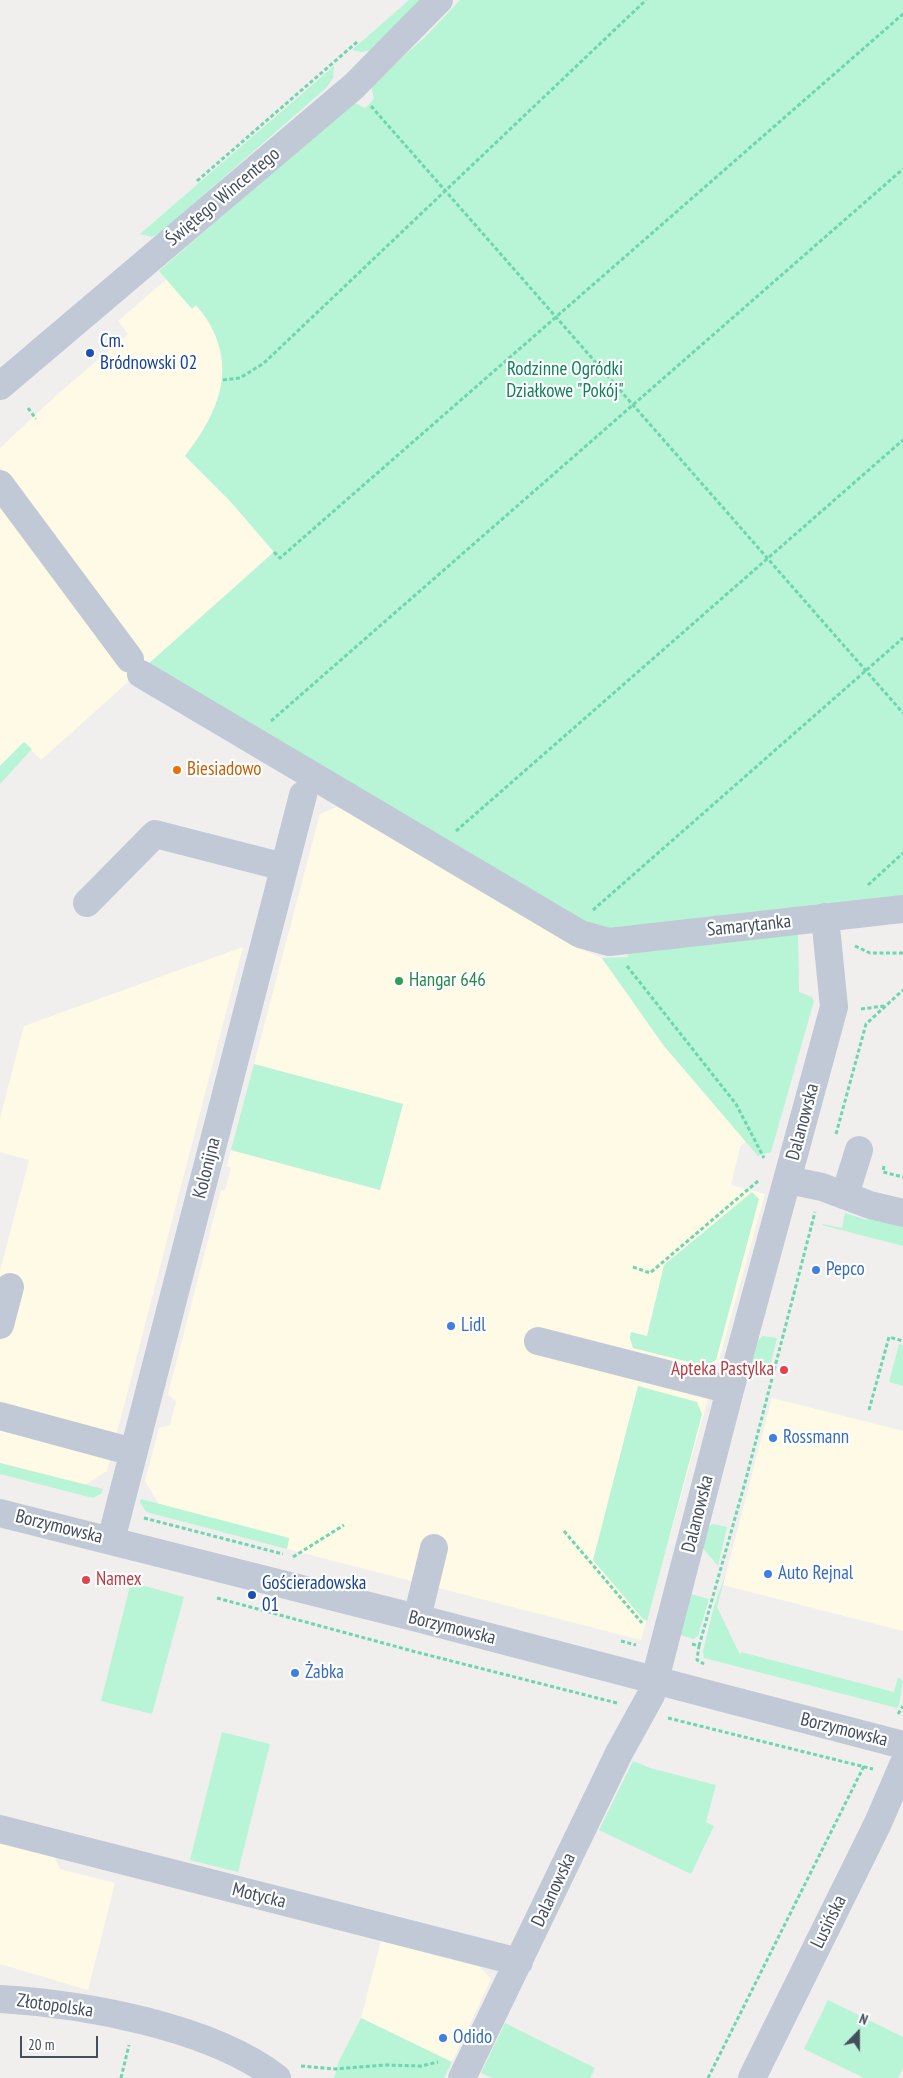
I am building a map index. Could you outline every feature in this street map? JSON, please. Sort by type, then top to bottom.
[{"type":"street","name":"Świętego Wincentego","points":[[0,386],[354,86],[439,0]]},
{"type":"street","points":[[0,484],[135,666],[580,934],[597,932]]},
{"type":"street","name":"Kolonijna","points":[[110,1540],[303,795]]},
{"type":"street","points":[[87,902],[155,834],[284,867]]},
{"type":"street","name":"Samarytanka","points":[[597,932],[825,918],[903,909]]},
{"type":"street","name":"Dalanowska","points":[[462,2078],[615,1761],[651,1695],[655,1681],[659,1635],[730,1390],[775,1183],[834,1007],[825,918]]},
{"type":"street","points":[[833,1191],[847,1144]]},
{"type":"street","points":[[775,1183],[833,1191],[870,1205],[903,1213]]},
{"type":"street","points":[[0,1325],[10,1287]]},
{"type":"street","points":[[538,1341],[730,1390]]},
{"type":"street","points":[[0,1416],[133,1452]]},
{"type":"street","name":"Borzymowska","points":[[0,1513],[417,1618],[903,1745]]},
{"type":"street","points":[[417,1618],[434,1548]]},
{"type":"street","name":"Lusińska","points":[[752,2078],[878,1823],[901,1771]]},
{"type":"street","name":"Motycka","points":[[0,1829],[519,1962]]},
{"type":"street","name":"Złotopolska","points":[[0,1999],[83,2009],[135,2019],[232,2050],[269,2072]]},
{"type":"path","points":[[223,380],[240,378],[264,363],[646,0]]},
{"type":"path","points":[[274,552],[280,558],[903,14]]},
{"type":"path","points":[[370,104],[903,713]]},
{"type":"path","points":[[265,726],[903,169]]},
{"type":"path","points":[[28,408],[36,419]]},
{"type":"path","points":[[449,836],[903,440]]},
{"type":"path","points":[[765,1160],[736,1104],[597,932],[866,671],[903,638]]},
{"type":"path","points":[[861,891],[903,854]]},
{"type":"path","points":[[847,1144],[866,1024],[903,990]]},
{"type":"path","points":[[893,1175],[903,1177]]},
{"type":"path","points":[[633,1267],[650,1273],[764,1177],[775,1183]]},
{"type":"path","points":[[706,1665],[697,1660],[699,1646],[746,1479],[833,1191]]},
{"type":"path","points":[[869,1410],[889,1338],[903,1341]]},
{"type":"path","points":[[140,1514],[145,1518],[303,1559]]},
{"type":"path","points":[[293,1557],[344,1525]]},
{"type":"path","points":[[564,1531],[659,1635],[699,1646]]},
{"type":"path","points":[[215,1597],[420,1653],[643,1710],[662,1717],[864,1766],[901,1771]]},
{"type":"path","points":[[612,1639],[640,1646],[659,1635]]},
{"type":"path","points":[[903,1706],[898,1714],[903,1715]]},
{"type":"path","points":[[708,2078],[864,1766]]},
{"type":"path","points":[[121,2078],[135,2019]]},
{"type":"path","points":[[269,2072],[274,2062],[335,2069],[384,2065],[421,2066],[438,2062]]},
{"type":"shaded area","points":[[169,277],[208,319],[216,336],[224,378],[214,410],[202,435],[186,456],[230,501],[274,552],[146,666],[0,467],[0,448],[59,393],[128,334],[118,321]]},
{"type":"shaded area","points":[[0,497],[127,670],[128,682],[41,760],[23,742],[0,766]]},
{"type":"shaded area","points":[[339,806],[585,951],[602,958],[664,1046],[746,1141],[740,1147],[731,1185],[765,1194],[641,1640],[287,1549],[289,1538],[159,1504],[145,1481],[159,1428],[170,1425],[176,1402],[168,1394],[221,1190],[225,1190],[231,1168],[227,1166],[231,1150],[380,1190],[403,1104],[254,1064],[320,814]]},
{"type":"shaded area","points":[[243,947],[107,1471],[85,1485],[0,1463],[0,1271],[29,1160],[0,1152],[0,1118],[24,1026]]},
{"type":"shaded area","points":[[772,1398],[903,1431],[903,1631],[723,1585]]},
{"type":"shaded area","points":[[0,1843],[54,1856],[60,1869],[115,1883],[88,1990],[0,1964]]},
{"type":"shaded area","points":[[381,1941],[480,1967],[491,1979],[452,2062],[361,2018]]},
{"type":"green space","points":[[409,0],[422,0],[370,50],[362,52],[352,50]]},
{"type":"green space","name":"Rodzinne Ogródki Działkowe \"Pokój\"","points":[[460,0],[903,0],[903,897],[611,930],[575,921],[146,666],[274,552],[230,501],[185,456],[209,419],[217,400],[222,381],[222,362],[218,343],[210,324],[196,305],[192,309],[159,271],[353,102],[365,108],[374,99],[371,86],[427,35]]},
{"type":"green space","points":[[334,66],[333,78],[326,88],[160,233],[152,237],[140,234]]},
{"type":"green space","points":[[24,742],[32,749],[0,784],[0,766]]},
{"type":"green space","points":[[798,931],[799,992],[812,997],[814,1001],[771,1152],[758,1156],[664,1046],[602,958],[628,957],[627,951]]},
{"type":"green space","points":[[254,1064],[403,1104],[380,1190],[231,1150]]},
{"type":"green space","points":[[752,1192],[759,1199],[716,1360],[705,1366],[633,1348],[630,1338],[631,1332],[647,1336],[664,1265]]},
{"type":"green space","points":[[845,1213],[867,1220],[870,1215],[903,1224],[903,1246],[822,1225],[842,1228]]},
{"type":"green space","points":[[763,1336],[777,1338],[768,1375],[757,1373],[751,1362],[757,1341]]},
{"type":"green space","points":[[899,1344],[903,1345],[903,1386],[889,1382]]},
{"type":"green space","points":[[638,1386],[697,1402],[702,1414],[647,1621],[643,1619],[593,1560]]},
{"type":"green space","points":[[0,1463],[103,1489],[102,1493],[93,1498],[0,1474]]},
{"type":"green space","points":[[141,1499],[289,1538],[287,1549],[146,1512],[140,1502]]},
{"type":"green space","points":[[713,1524],[727,1527],[718,1566],[702,1547],[708,1527]]},
{"type":"green space","points":[[726,1573],[717,1607],[740,1655],[741,1652],[894,1692],[898,1677],[903,1681],[897,1708],[704,1658],[703,1651],[714,1606]]},
{"type":"green space","points":[[131,1582],[184,1597],[152,1714],[101,1701]]},
{"type":"green space","points":[[691,1594],[709,1599],[698,1636],[694,1639],[680,1635]]},
{"type":"green space","points":[[222,1732],[270,1744],[238,1872],[190,1860]]},
{"type":"green space","points":[[633,1761],[650,1768],[716,1785],[706,1822],[714,1826],[691,1874],[599,1830]]},
{"type":"green space","points":[[828,2000],[903,2037],[903,2068],[898,2078],[864,2078],[804,2049]]},
{"type":"green space","points":[[361,2018],[452,2062],[444,2078],[334,2078],[339,2061]]},
{"type":"green space","points":[[505,2023],[595,2068],[590,2078],[492,2078],[481,2073]]},
{"type":"place","name":"Cm. Bródnowski 02","points":[[90,353]]},
{"type":"place","name":"Biesiadowo","points":[[177,770]]},
{"type":"place","name":"Hangar 646","points":[[399,981]]},
{"type":"place","name":"Pepco","points":[[816,1270]]},
{"type":"place","name":"Lidl","points":[[451,1326]]},
{"type":"place","name":"Apteka Pastylka","points":[[784,1370]]},
{"type":"place","name":"Rossmann","points":[[773,1438]]},
{"type":"place","name":"Auto Rejnal","points":[[768,1574]]},
{"type":"place","name":"Namex","points":[[86,1580]]},
{"type":"place","name":"Gościeradowska 01","points":[[252,1595]]},
{"type":"place","name":"Żabka","points":[[295,1673]]},
{"type":"place","name":"Odido","points":[[443,2038]]}]
